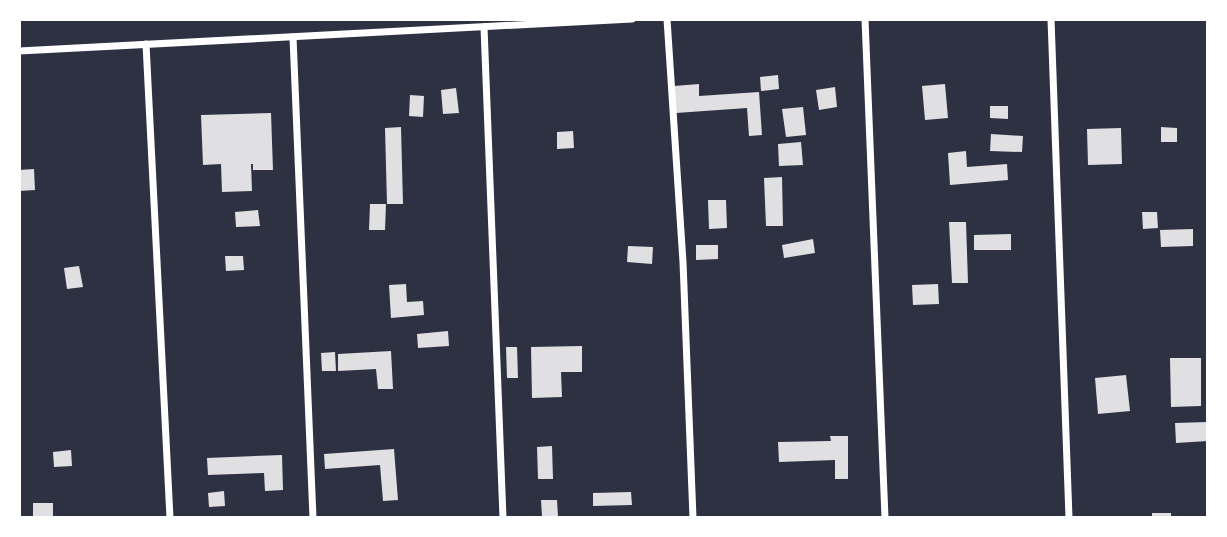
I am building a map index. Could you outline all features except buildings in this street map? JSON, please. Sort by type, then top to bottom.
[{"type":"street","points":[[19,51],[632,19]]},
{"type":"street","points":[[667,19],[683,262],[693,518]]},
{"type":"street","points":[[866,19],[885,518]]},
{"type":"street","points":[[1051,19],[1069,518]]},
{"type":"street","points":[[484,27],[503,518]]},
{"type":"street","points":[[293,37],[313,518]]},
{"type":"street","points":[[146,44],[170,518]]}]
